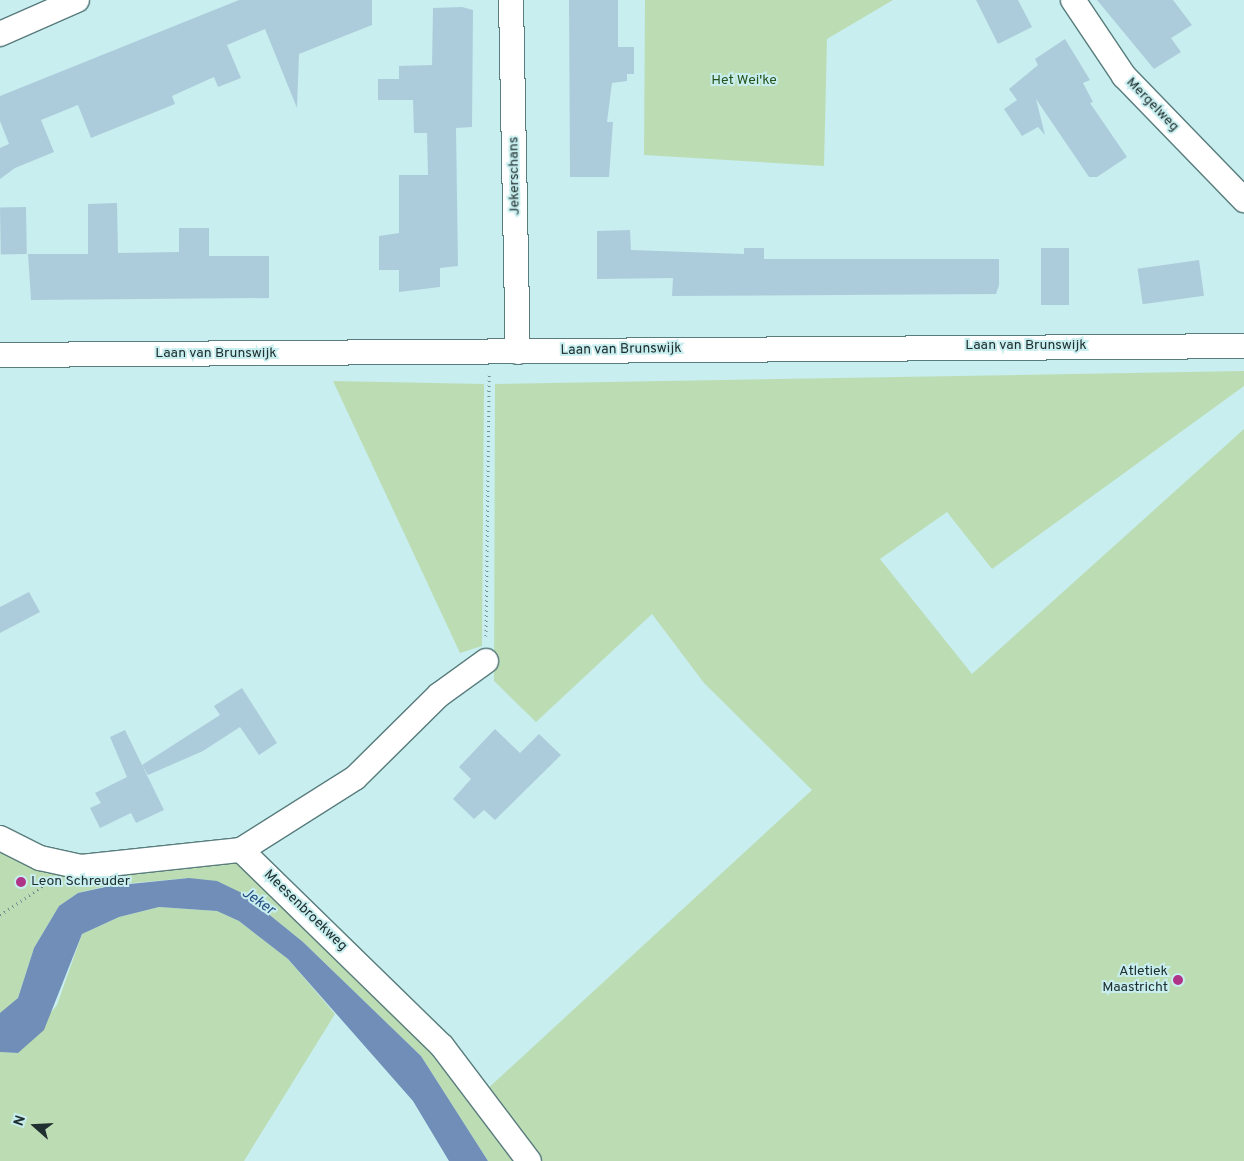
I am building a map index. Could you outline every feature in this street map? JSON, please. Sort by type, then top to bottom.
[{"type":"street","points":[[0,34],[77,0]]},
{"type":"street","name":"Jekerschans","points":[[511,0],[518,352]]},
{"type":"street","name":"Mergelweg","points":[[1073,0],[1124,76],[1244,200]]},
{"type":"street","name":"Laan van Brunswijk","points":[[0,355],[1243,345]]},
{"type":"street","points":[[0,838],[33,856],[81,867],[241,850],[355,778],[438,695],[486,661]]},
{"type":"street","name":"Meesenbroekweg","points":[[241,850],[442,1046],[529,1161]]},
{"type":"path","points":[[486,661],[489,352]]},
{"type":"path","points":[[0,915],[25,895],[81,867]]},
{"type":"green space","name":"Het Wei'ke","points":[[645,0],[893,0],[827,39],[824,166],[644,155]]},
{"type":"green space","points":[[1244,371],[1244,386],[992,569],[947,512],[880,559],[972,674],[1244,429],[1244,1161],[536,1161],[484,1092],[812,790],[704,683],[652,614],[536,722],[494,681],[495,384]]},
{"type":"green space","points":[[333,381],[484,384],[482,646],[460,653]]},
{"type":"green space","points":[[0,825],[47,869],[232,861],[246,865],[419,1031],[520,1161],[488,1161],[421,1056],[303,942],[244,894],[189,878],[110,885],[78,893],[59,906],[34,948],[18,998],[0,1025]]},
{"type":"green space","points":[[159,907],[217,911],[239,921],[288,959],[335,1014],[244,1161],[0,1161],[0,1052],[18,1053],[57,1005],[82,934],[119,917]]},
{"type":"water","points":[[189,878],[217,881],[244,894],[303,942],[421,1056],[488,1161],[449,1161],[413,1101],[288,959],[239,921],[217,911],[159,907],[119,917],[82,934],[44,1030],[18,1053],[0,1052],[0,1013],[18,998],[34,948],[59,906],[78,893],[110,886]]},
{"type":"building","points":[[239,0],[372,0],[372,25],[299,54],[297,108],[265,29],[227,45],[241,78],[218,87],[214,77],[172,96],[175,104],[91,138],[78,105],[41,120],[54,152],[15,168],[0,179],[0,148],[9,144],[0,121],[0,96]]},
{"type":"building","points":[[569,0],[618,0],[618,47],[634,47],[634,74],[627,74],[627,81],[612,83],[607,122],[613,122],[609,177],[570,177]]},
{"type":"building","points":[[976,0],[1018,0],[1032,27],[998,44]]},
{"type":"building","points":[[1097,0],[1173,0],[1192,25],[1171,38],[1181,52],[1154,69]]},
{"type":"building","points":[[462,7],[473,10],[472,127],[456,128],[458,266],[440,268],[440,287],[399,292],[399,270],[379,270],[379,236],[399,233],[399,175],[428,175],[427,133],[414,133],[413,100],[378,100],[378,79],[399,79],[399,66],[432,65],[433,8]]},
{"type":"building","points":[[1065,39],[1090,80],[1083,83],[1093,102],[1090,103],[1127,157],[1097,177],[1089,177],[1036,99],[1045,135],[1038,127],[1022,136],[1004,109],[1017,100],[1009,89],[1038,65],[1035,59]]},
{"type":"building","points":[[117,203],[118,253],[179,252],[179,228],[209,228],[209,256],[269,256],[269,298],[31,300],[28,254],[88,254],[88,204]]},
{"type":"building","points":[[0,207],[26,207],[27,254],[1,254]]},
{"type":"building","points":[[630,230],[631,250],[744,254],[744,248],[764,248],[764,259],[999,259],[999,285],[996,294],[672,296],[673,278],[597,279],[597,231]]},
{"type":"building","points":[[1041,248],[1069,248],[1069,305],[1041,305]]},
{"type":"building","points":[[1199,260],[1204,296],[1143,304],[1138,269]]},
{"type":"building","points":[[29,592],[40,612],[0,633],[0,607]]},
{"type":"building","points":[[242,688],[277,743],[259,755],[240,727],[203,751],[148,775],[142,765],[220,715],[214,706]]},
{"type":"building","points":[[495,729],[520,753],[539,734],[561,755],[495,820],[484,810],[474,819],[453,799],[471,779],[459,767]]},
{"type":"building","points":[[125,730],[164,810],[136,823],[131,813],[100,828],[90,808],[101,803],[95,793],[127,777],[110,737]]},
{"type":"place","name":"Leon Schreuder","points":[[21,882]]},
{"type":"place","name":"Atletiek Maastricht","points":[[1178,980]]},
{"type":"water label","name":"Jeker","points":[[258,902]]}]
